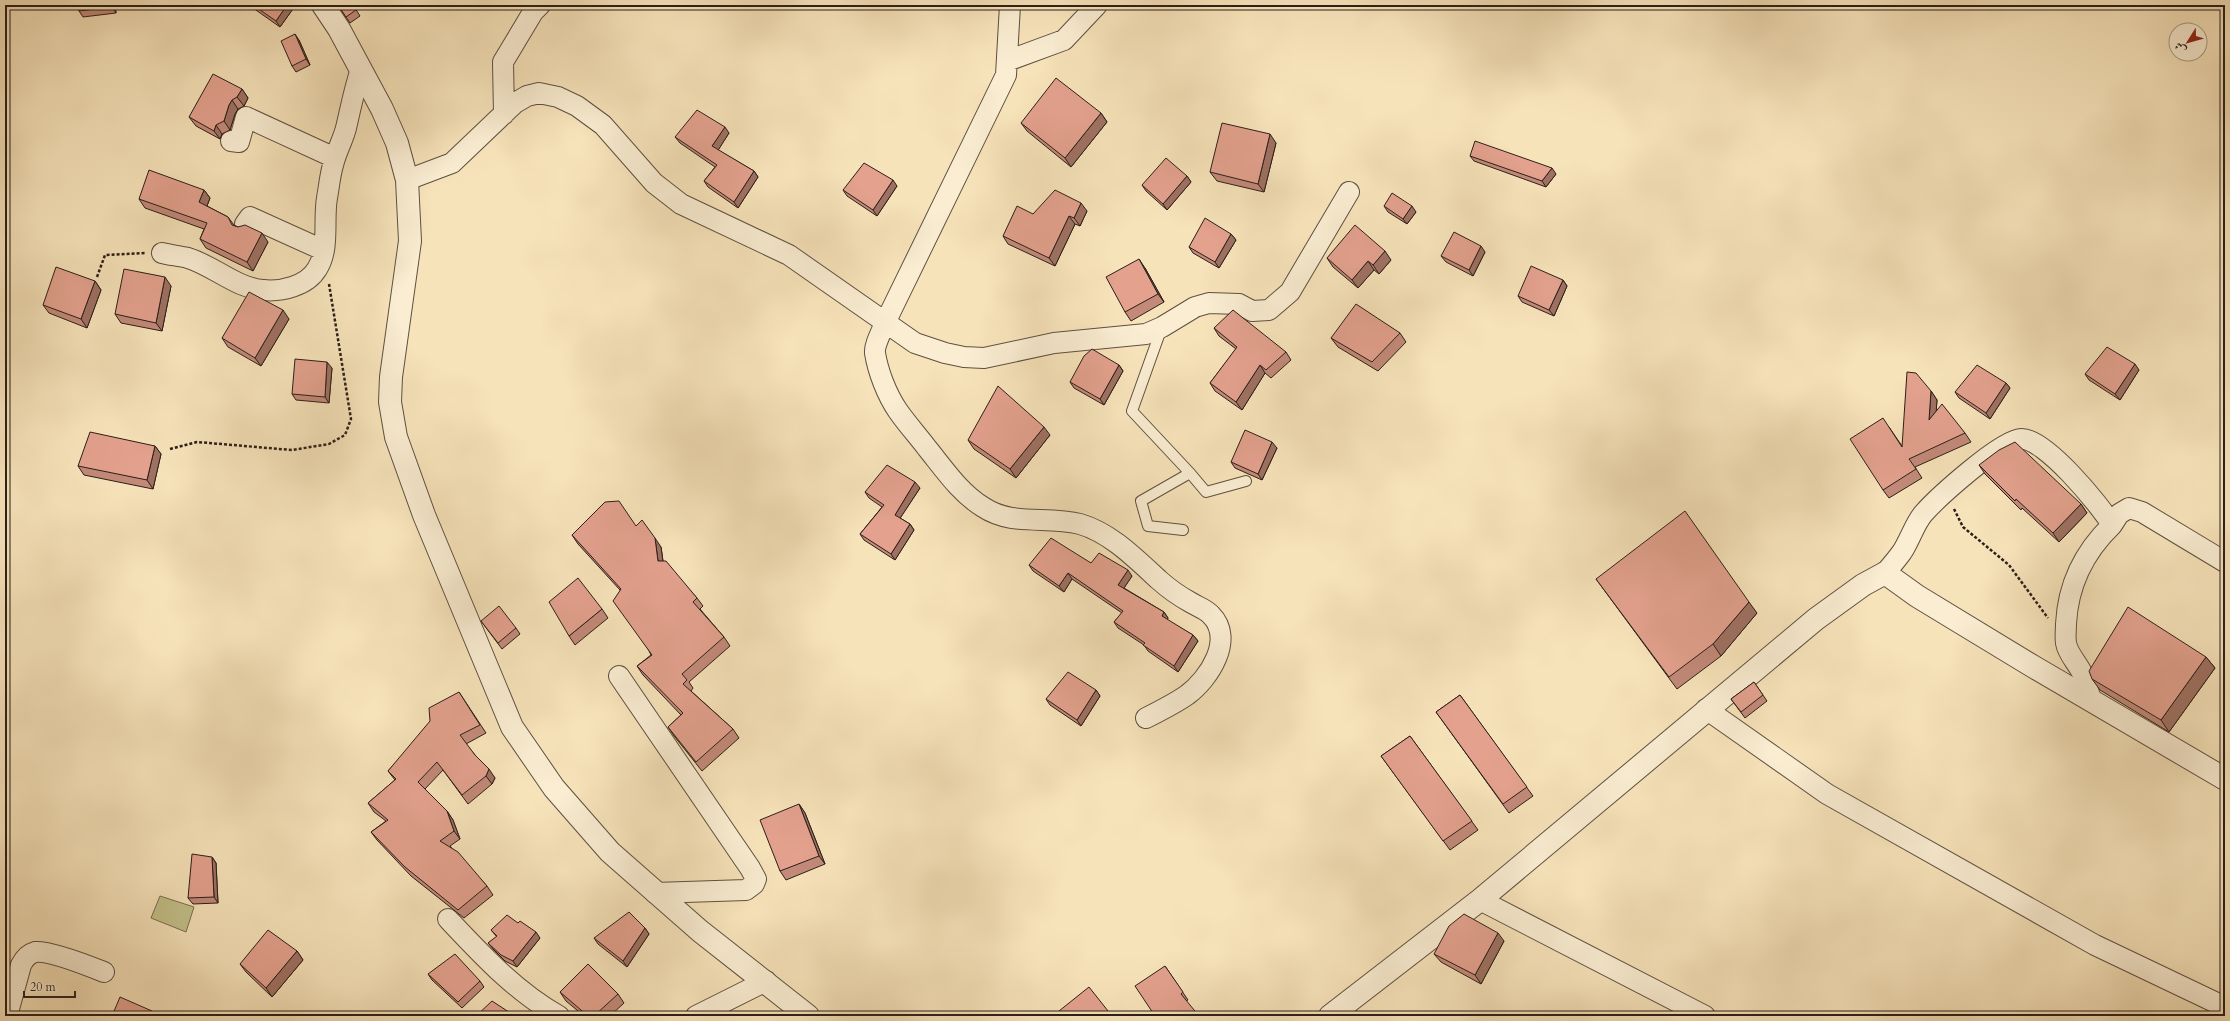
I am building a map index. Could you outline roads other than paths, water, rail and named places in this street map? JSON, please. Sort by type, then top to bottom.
[{"type":"street","points":[[323,5],[339,28],[382,108],[397,143],[407,180],[410,241],[391,377],[390,402],[396,437],[424,515],[512,727],[554,788],[610,852],[700,931],[766,981],[808,1016]]},
{"type":"street","points":[[504,114],[503,62],[533,12],[540,5]]},
{"type":"street","points":[[1010,5],[1006,75],[885,323],[875,351],[881,375],[898,410],[966,494],[983,508],[999,516],[1016,520],[1080,524],[1106,537],[1138,560],[1160,581],[1182,598],[1211,614],[1219,626],[1220,646],[1211,667],[1199,683],[1188,694],[1146,718]]},
{"type":"street","points":[[1006,61],[1064,40],[1097,5]]},
{"type":"street","points":[[162,253],[189,258],[249,288],[276,291],[290,288],[308,279],[317,270],[323,250],[327,200],[335,158],[346,128],[352,95],[361,69]]},
{"type":"street","points":[[407,180],[452,163],[515,103],[526,96],[539,94],[558,97],[577,106],[603,125],[654,184],[681,204],[789,255],[826,279],[915,344],[945,354],[984,358],[1054,343],[1146,334],[1162,327],[1195,307],[1209,303],[1239,304],[1252,311],[1269,310],[1290,292],[1349,192]]},
{"type":"street","points":[[231,141],[239,142],[246,117],[335,158]]},
{"type":"street","points":[[245,224],[250,217],[323,250]]},
{"type":"street","points":[[1330,1016],[1480,900],[1706,709],[1816,619],[1863,585],[1885,573],[1903,551],[1922,516],[1944,492],[1971,469],[2008,444],[2021,439],[2032,441],[2052,457],[2083,486],[2103,509],[2112,524]]},
{"type":"street","points":[[2092,700],[2082,673],[2072,658],[2066,642],[2067,610],[2074,580],[2082,562],[2101,535],[2119,514],[2129,508],[2142,512],[2225,562]]},
{"type":"street","points":[[1885,573],[1917,596],[2225,779]]},
{"type":"street","points":[[619,676],[756,879],[754,884],[746,890],[655,892]]},
{"type":"street","points":[[1706,709],[1827,794],[2095,945],[2225,1007]]},
{"type":"street","points":[[1480,900],[1705,1016]]},
{"type":"street","points":[[448,919],[498,970],[542,1006],[559,1016]]},
{"type":"street","points":[[7,1016],[21,965],[30,954],[42,952],[104,972]]},
{"type":"street","points":[[696,1016],[766,981]]},
{"type":"lane","points":[[1162,327],[1132,411],[1190,472],[1206,492],[1246,481]]},
{"type":"lane","points":[[1184,530],[1148,526],[1141,501],[1190,472]]}]
